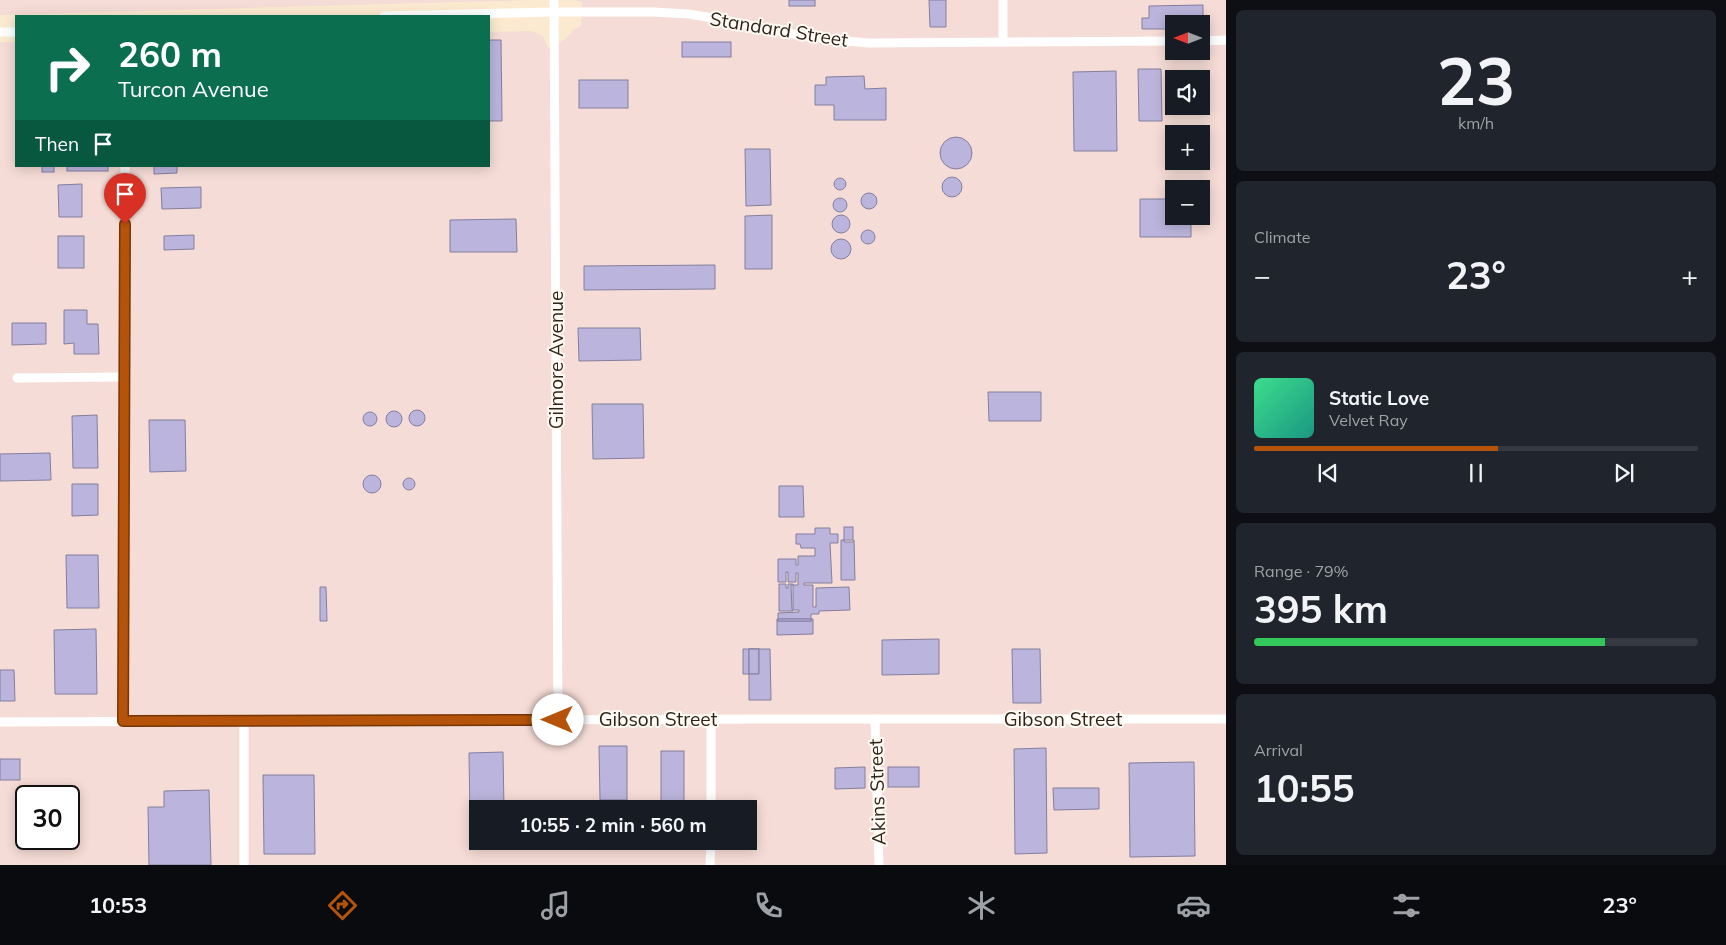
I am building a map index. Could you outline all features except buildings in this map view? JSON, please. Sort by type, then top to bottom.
[{"type":"street","name":"Gilmore Avenue","points":[[554,0],[558,720]]},
{"type":"street","points":[[1003,0],[1003,42]]},
{"type":"street","name":"Standard Street","points":[[426,15],[554,12],[689,14],[798,35],[869,42],[1165,41]]},
{"type":"street","points":[[0,32],[15,32]]},
{"type":"street","points":[[1210,41],[1226,40]]},
{"type":"street","points":[[123,721],[125,167]]},
{"type":"street","points":[[17,378],[124,377]]},
{"type":"street","points":[[711,719],[711,800]]},
{"type":"street","name":"Akins Street","points":[[875,719],[879,865]]},
{"type":"street","name":"Gibson Street","points":[[0,722],[1226,719]]},
{"type":"street","points":[[244,721],[244,865]]},
{"type":"street","points":[[710,850],[710,865]]},
{"type":"shaded area","points":[[0,0],[534,0],[0,15]]},
{"type":"shaded area","points":[[576,0],[1226,0],[1226,865],[0,865],[0,42],[15,42],[15,167],[490,167],[490,32],[532,31],[543,36],[548,48],[565,39],[573,30],[581,26],[582,3]]},
{"type":"route","points":[[125,224],[123,721],[558,720]]}]
